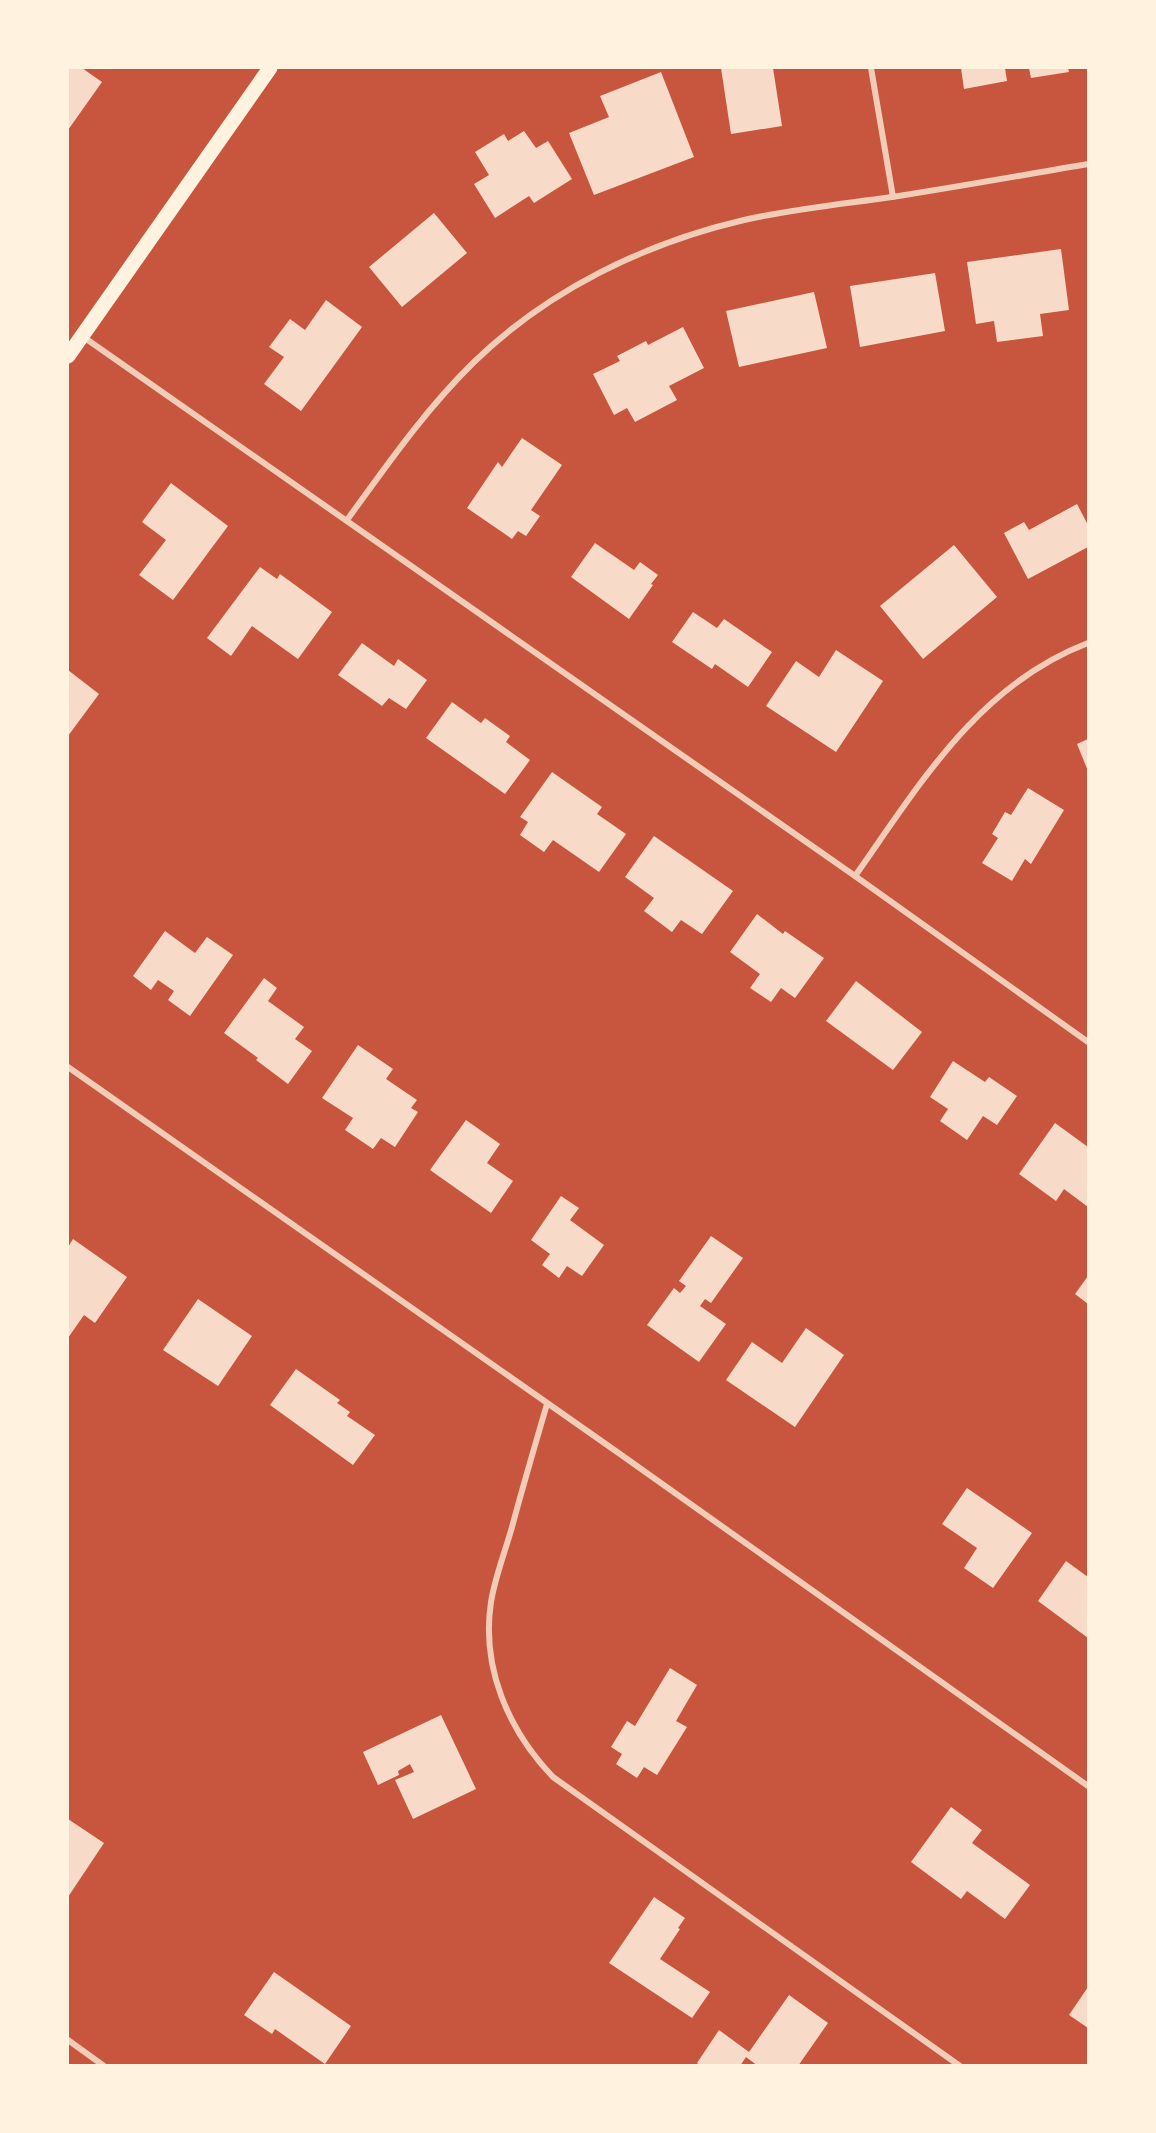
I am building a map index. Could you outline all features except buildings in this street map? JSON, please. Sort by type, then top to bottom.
[{"type":"main road","points":[[68,356],[270,68]]},
{"type":"street","points":[[871,68],[893,197]]},
{"type":"street","points":[[347,520],[402,443],[432,406],[475,361],[498,341],[561,295],[628,259],[657,246],[746,220],[1089,164]]},
{"type":"street","points":[[81,336],[347,520],[1089,1042]]},
{"type":"street","points":[[855,876],[935,762],[976,716],[999,695],[1038,668],[1089,643]]},
{"type":"street","points":[[68,1067],[1089,1786]]},
{"type":"street","points":[[547,1404],[495,1585],[489,1630],[490,1653],[501,1698],[514,1727],[542,1766],[553,1777],[960,2066]]},
{"type":"street","points":[[68,2040],[104,2066]]}]
